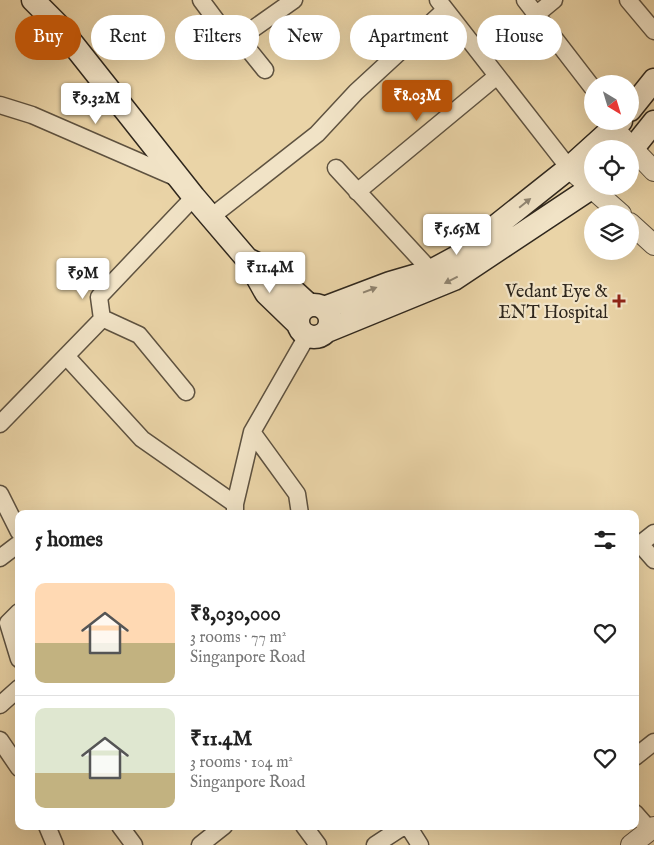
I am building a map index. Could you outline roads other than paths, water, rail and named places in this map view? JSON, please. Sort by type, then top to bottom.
[{"type":"main road","points":[[33,0],[48,15]]},
{"type":"main road","points":[[48,0],[54,15]]},
{"type":"main road","points":[[81,54],[210,217],[247,259],[273,272],[313,320]]},
{"type":"main road","points":[[639,99],[654,80]]},
{"type":"main road","points":[[639,141],[654,122]]},
{"type":"main road","points":[[313,320],[390,283],[431,271],[457,257],[569,168],[611,130]]},
{"type":"main road","points":[[313,320],[454,279],[584,193]]},
{"type":"street","points":[[201,0],[212,15]]},
{"type":"street","points":[[259,25],[294,0]]},
{"type":"street","points":[[525,0],[584,76]]},
{"type":"street","points":[[537,14],[554,0]]},
{"type":"street","points":[[628,0],[654,31]]},
{"type":"street","points":[[210,217],[317,134],[442,5],[569,168],[584,180]]},
{"type":"street","points":[[257,60],[265,70]]},
{"type":"street","points":[[357,192],[497,76]]},
{"type":"street","points":[[0,105],[32,115],[179,178]]},
{"type":"street","points":[[639,158],[654,171]]},
{"type":"street","points":[[336,168],[431,271]]},
{"type":"street","points":[[601,195],[611,205]]},
{"type":"street","points":[[102,318],[99,297],[194,197]]},
{"type":"street","points":[[639,231],[654,245]]},
{"type":"street","points":[[0,424],[102,318]]},
{"type":"street","points":[[102,318],[139,335],[186,392]]},
{"type":"street","points":[[66,356],[142,439],[235,509],[252,432],[313,320]]},
{"type":"street","points":[[252,432],[297,494],[299,510]]},
{"type":"street","points":[[0,494],[15,531]]},
{"type":"street","points":[[639,545],[654,532]]},
{"type":"street","points":[[0,558],[15,541]]},
{"type":"street","points":[[639,547],[654,560]]},
{"type":"street","points":[[15,616],[8,623],[15,646]]},
{"type":"street","points":[[0,705],[15,692]]},
{"type":"street","points":[[0,740],[15,762]]},
{"type":"street","points":[[639,754],[654,742]]},
{"type":"street","points":[[631,845],[652,828],[639,817]]},
{"type":"street","points":[[49,830],[55,845]]},
{"type":"street","points":[[123,830],[134,845]]},
{"type":"street","points":[[200,845],[219,830]]},
{"type":"street","points":[[307,830],[318,845]]},
{"type":"street","points":[[375,845],[399,830]]},
{"type":"street","points":[[409,830],[420,845]]},
{"type":"place","name":"Vedant Eye & ENT Hospital","points":[[619,301]]}]
